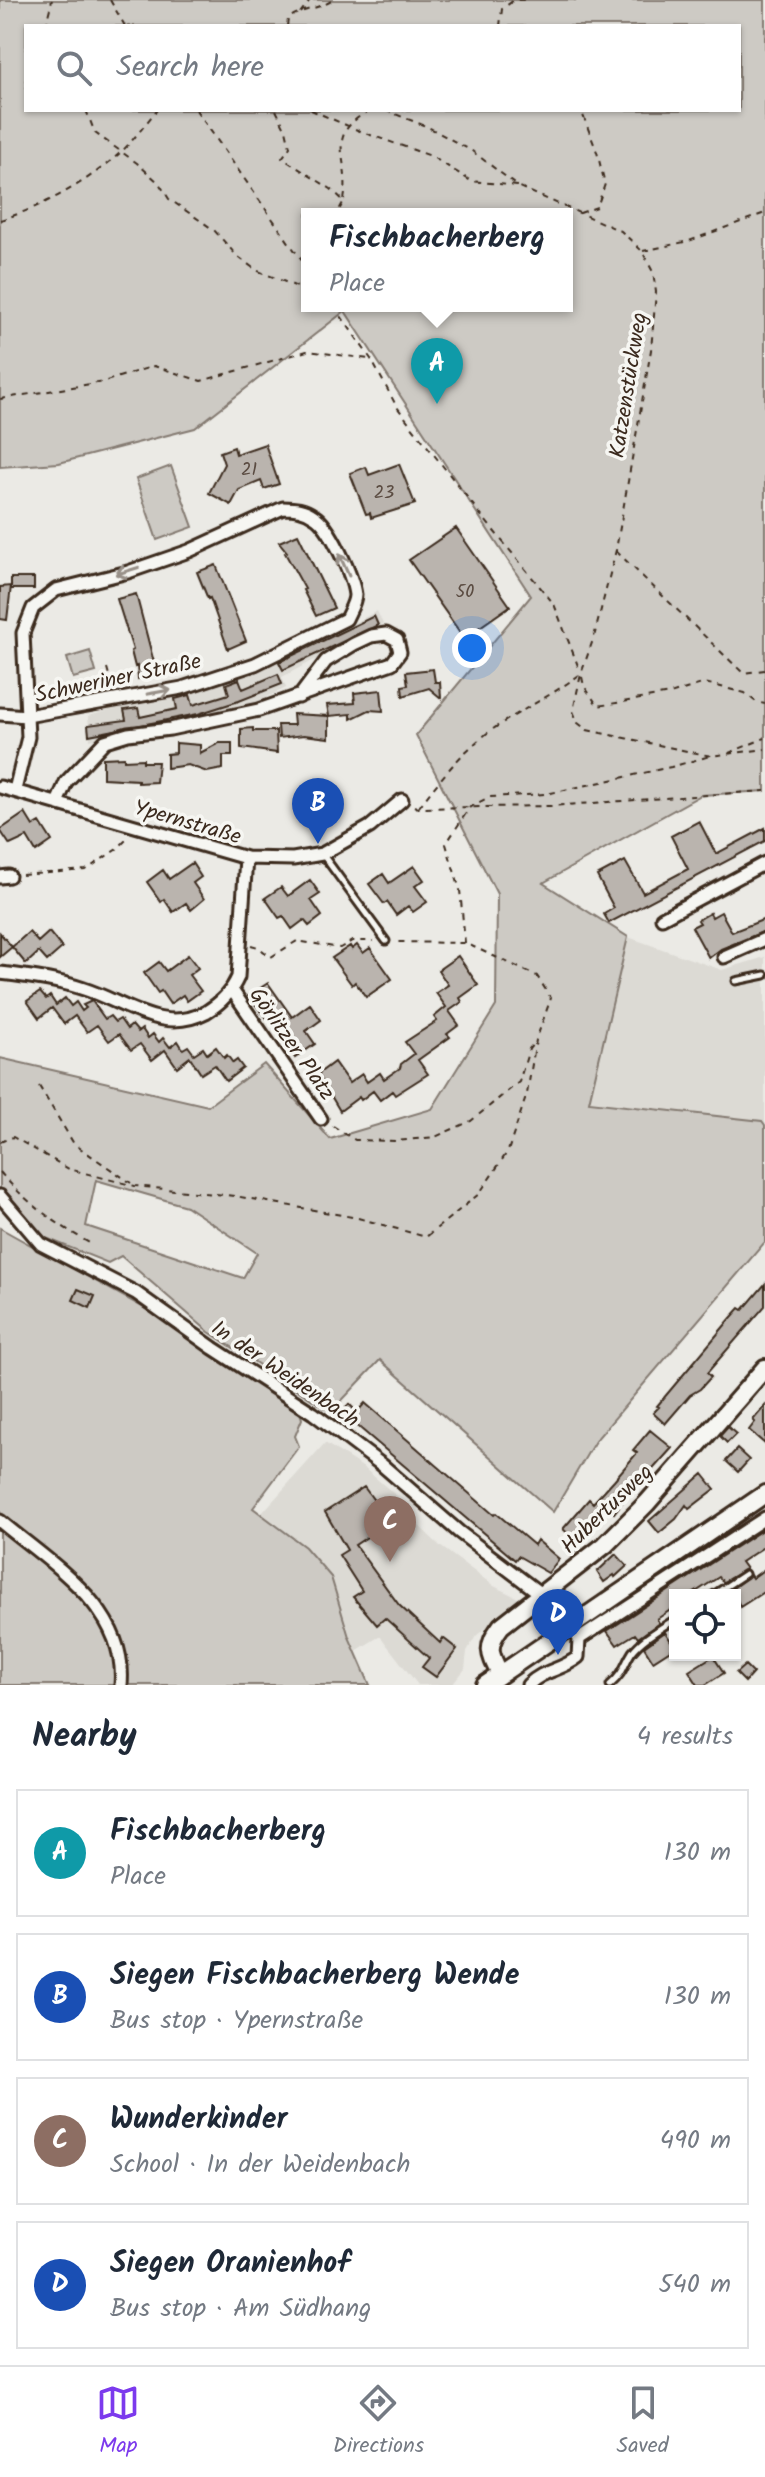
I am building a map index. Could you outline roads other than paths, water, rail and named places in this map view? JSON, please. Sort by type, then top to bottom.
[{"type":"street","name":"Schweriner Straße","points":[[15,790],[28,737],[23,633],[33,608],[56,590],[128,572],[189,551],[283,508],[299,509],[317,517],[327,529],[348,572],[355,598],[346,619],[255,664],[182,688],[27,716]]},
{"type":"street","points":[[57,803],[66,782],[105,741],[259,710],[299,697],[392,663],[400,652],[397,640],[386,634],[371,636],[354,644],[326,661],[299,697]]},
{"type":"street","points":[[0,714],[27,716]]},
{"type":"street","name":"Ypernstraße","points":[[0,787],[246,858],[293,859],[322,854],[370,827],[402,800]]},
{"type":"street","points":[[0,973],[26,975],[85,989],[151,1017],[174,1021],[195,1017],[217,1005],[232,990],[238,977],[246,858]]},
{"type":"street","points":[[662,918],[765,863]]},
{"type":"street","points":[[724,957],[765,939]]},
{"type":"street","name":"Görlitzer Platz","points":[[232,990],[321,1119]]},
{"type":"street","name":"In der Weidenbach","points":[[0,1196],[5,1212],[41,1244],[136,1293],[313,1413],[542,1595]]},
{"type":"street","name":"Hubertusweg","points":[[500,1674],[491,1657],[491,1640],[501,1626],[605,1545],[647,1503],[765,1368]]},
{"type":"street","points":[[575,1633],[765,1494]]},
{"type":"street","points":[[485,1685],[765,1518]]},
{"type":"street","points":[[0,1521],[67,1576],[102,1613],[113,1633],[120,1656],[121,1685]]},
{"type":"street","points":[[528,1685],[541,1673],[566,1667],[578,1657],[575,1633]]},
{"type":"lane","points":[[322,854],[386,941]]},
{"type":"lane","points":[[736,981],[765,975]]},
{"type":"lane","points":[[722,1589],[745,1574]]},
{"type":"lane","points":[[610,1685],[623,1674],[632,1653],[647,1637],[669,1623]]},
{"type":"place","name":"Fischbacherberg","points":[[437,404]]},
{"type":"place","name":"Siegen Fischbacherberg Wende","points":[[318,844]]},
{"type":"place","name":"Wunderkinder","points":[[390,1562]]},
{"type":"place","name":"Siegen Oranienhof","points":[[558,1655]]}]
